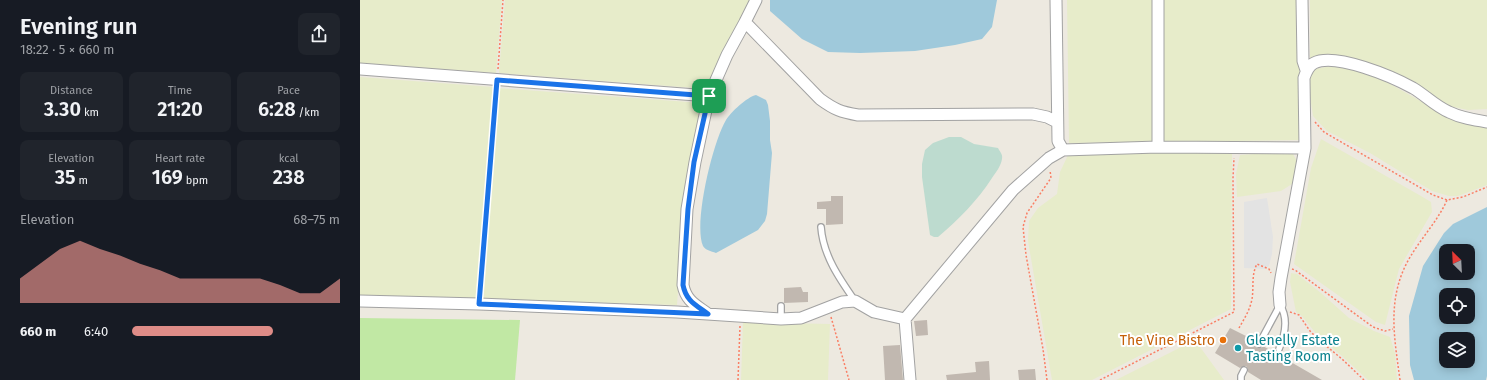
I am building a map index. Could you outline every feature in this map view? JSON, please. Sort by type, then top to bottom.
[{"type":"street","points":[[708,314],[691,302],[685,294],[683,285],[688,209],[694,162],[709,96],[727,55],[756,0]]},
{"type":"street","points":[[1056,0],[1057,122],[1058,141],[1063,150]]},
{"type":"street","points":[[1158,0],[1158,148]]},
{"type":"street","points":[[1302,0],[1303,61],[1306,70]]},
{"type":"street","points":[[745,22],[820,99],[833,109],[844,113],[858,115],[1034,114],[1047,117],[1057,122]]},
{"type":"street","points":[[1282,308],[1279,292],[1306,148],[1304,78],[1306,70],[1312,64],[1320,61],[1333,60],[1355,65],[1396,79],[1449,112],[1469,120],[1487,122]]},
{"type":"street","points":[[360,69],[709,96]]},
{"type":"street","points":[[910,380],[905,319],[1013,190],[1049,158],[1063,150],[1158,148],[1306,148]]},
{"type":"street","points":[[677,312],[685,294]]},
{"type":"street","points":[[360,301],[677,312],[781,319],[801,318],[842,302],[855,301],[874,312],[905,319]]},
{"type":"lane","points":[[821,227],[822,239],[829,257],[843,284],[855,301]]},
{"type":"lane","points":[[781,306],[781,319]]},
{"type":"lane","points":[[1259,344],[1282,308]]},
{"type":"lane","points":[[1279,349],[1284,336],[1286,323],[1282,308]]},
{"type":"lane","points":[[1240,380],[1244,370]]},
{"type":"path","points":[[479,304],[504,0]]},
{"type":"path","points":[[1305,112],[1324,132],[1433,195],[1447,200],[1463,197],[1487,187]]},
{"type":"path","points":[[1100,380],[1234,312],[1233,178],[1235,148]]},
{"type":"path","points":[[1047,380],[1043,348],[1022,227],[1026,213],[1051,178],[1049,158]]},
{"type":"path","points":[[1400,380],[1393,330],[1396,296],[1404,270],[1447,200]]},
{"type":"path","points":[[1238,328],[1249,310],[1252,298],[1254,269],[1257,264],[1269,269]]},
{"type":"path","points":[[1283,268],[1295,270],[1373,327],[1385,331],[1393,330]]},
{"type":"path","points":[[829,308],[849,380]]},
{"type":"path","points":[[1282,308],[1299,315],[1310,331],[1319,340],[1364,380]]},
{"type":"path","points":[[738,380],[740,316]]},
{"type":"green space","points":[[360,0],[502,0],[496,73],[360,63]]},
{"type":"green space","points":[[505,0],[752,0],[708,89],[499,73]]},
{"type":"green space","points":[[1067,0],[1153,0],[1154,142],[1069,143]]},
{"type":"green space","points":[[1161,0],[1299,0],[1300,140],[1162,142]]},
{"type":"green space","points":[[1310,0],[1487,0],[1487,109],[1468,110],[1449,106],[1422,88],[1396,74],[1347,57],[1310,58]]},
{"type":"green space","points":[[1331,66],[1359,71],[1385,81],[1456,121],[1487,127],[1487,185],[1458,196],[1449,196],[1432,191],[1370,153],[1327,131],[1313,116],[1309,90],[1310,75],[1315,69]]},
{"type":"green space","points":[[360,77],[493,87],[477,299],[360,295]]},
{"type":"green space","points":[[498,88],[702,103],[684,205],[677,305],[483,299]]},
{"type":"green space","points":[[949,137],[961,137],[974,144],[998,148],[1002,154],[1002,159],[997,171],[974,202],[938,237],[934,237],[930,235],[922,177],[922,164],[925,150],[933,143]]},
{"type":"green space","points":[[1321,139],[1431,202],[1432,212],[1399,269],[1385,325],[1376,322],[1294,264],[1311,168]]},
{"type":"green space","points":[[1285,152],[1293,154],[1299,165],[1297,178],[1292,184],[1281,191],[1237,197],[1236,174],[1240,155]]},
{"type":"green space","points":[[1069,153],[1232,153],[1231,309],[1092,380],[1052,380],[1028,241],[1029,221],[1038,208],[1057,194],[1060,172]]},
{"type":"green space","points":[[1291,273],[1297,274],[1349,318],[1374,331],[1390,337],[1395,353],[1397,380],[1368,380],[1318,336],[1302,316],[1296,312],[1290,282]]},
{"type":"green space","points":[[360,318],[520,320],[515,380],[360,380]]},
{"type":"green space","points":[[743,322],[830,324],[828,380],[741,380]]},
{"type":"green space","points":[[1195,340],[1224,380],[1116,380]]},
{"type":"shaded area","points":[[1267,198],[1273,237],[1272,254],[1269,266],[1265,269],[1244,268],[1244,202]]},
{"type":"water","points":[[770,0],[997,0],[992,27],[982,39],[915,51],[860,53],[828,52],[802,39],[770,11]]},
{"type":"water","points":[[756,95],[766,100],[770,121],[772,153],[767,214],[765,221],[758,230],[716,253],[703,246],[701,235],[702,202],[710,163],[726,120],[740,105],[752,96]]},
{"type":"water","points":[[1487,207],[1486,380],[1414,380],[1410,365],[1409,316],[1423,266],[1444,233],[1453,224]]},
{"type":"building","points":[[831,196],[843,196],[843,224],[826,225],[826,209],[817,209],[817,202],[831,201]]},
{"type":"building","points":[[801,287],[803,292],[808,292],[808,302],[784,303],[784,288]]},
{"type":"building","points":[[927,320],[928,335],[916,336],[914,321]]},
{"type":"building","points":[[1230,328],[1256,341],[1255,345],[1257,348],[1261,348],[1263,346],[1322,380],[1261,380],[1248,372],[1246,366],[1240,368],[1215,353]]},
{"type":"building","points":[[900,345],[903,380],[885,380],[883,346]]},
{"type":"building","points":[[989,361],[990,380],[947,380],[946,375],[976,372],[975,362]]},
{"type":"building","points":[[1035,369],[1036,380],[1019,380],[1018,370]]},
{"type":"place","name":"The Vine Bistro","points":[[1223,340]]},
{"type":"place","name":"Glenelly Estate Tasting Room","points":[[1238,348]]},
{"type":"route","points":[[497,80],[709,96],[694,162],[688,209],[683,285],[685,294],[691,302],[708,314],[479,304],[497,80]]}]
